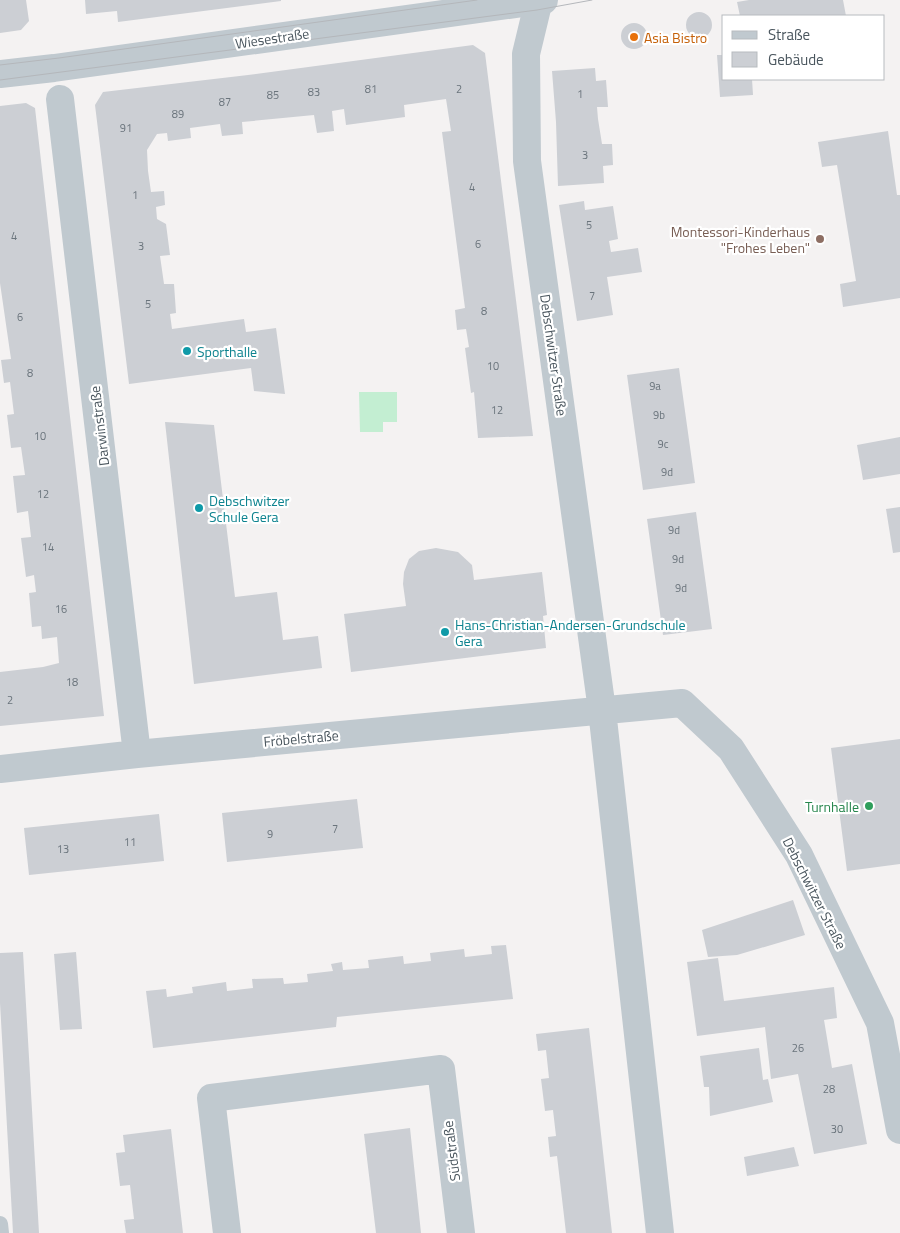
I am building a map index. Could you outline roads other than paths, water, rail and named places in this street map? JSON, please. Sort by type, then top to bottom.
[{"type":"street","name":"Wiesestraße","points":[[0,74],[541,0]]},
{"type":"street","name":"Debschwitzer Straße","points":[[541,0],[526,54],[527,161],[602,710],[660,1233]]},
{"type":"street","name":"Darwinstraße","points":[[60,99],[137,754]]},
{"type":"street","name":"Debschwitzer Straße","points":[[602,710],[682,703],[732,749],[799,854],[880,1023],[900,1130]]},
{"type":"street","name":"Fröbelstraße","points":[[0,769],[137,754],[602,710]]},
{"type":"street","name":"Südstraße","points":[[227,1233],[210,1098],[441,1069],[461,1233]]},
{"type":"lane","points":[[0,1224],[0,1233]]},
{"type":"tram line","points":[[0,65],[477,0]]},
{"type":"tram line","points":[[0,80],[537,10],[592,0]]},
{"type":"place","name":"Asia Bistro","points":[[634,37]]},
{"type":"place","name":"Montessori-Kinderhaus \"Frohes Leben\"","points":[[820,239]]},
{"type":"place","name":"Sporthalle","points":[[187,351]]},
{"type":"place","name":"Debschwitzer Schule Gera","points":[[199,508]]},
{"type":"place","name":"Hans-Christian-Andersen-Grundschule Gera","points":[[445,632]]},
{"type":"place","name":"Turnhalle","points":[[869,806]]}]
